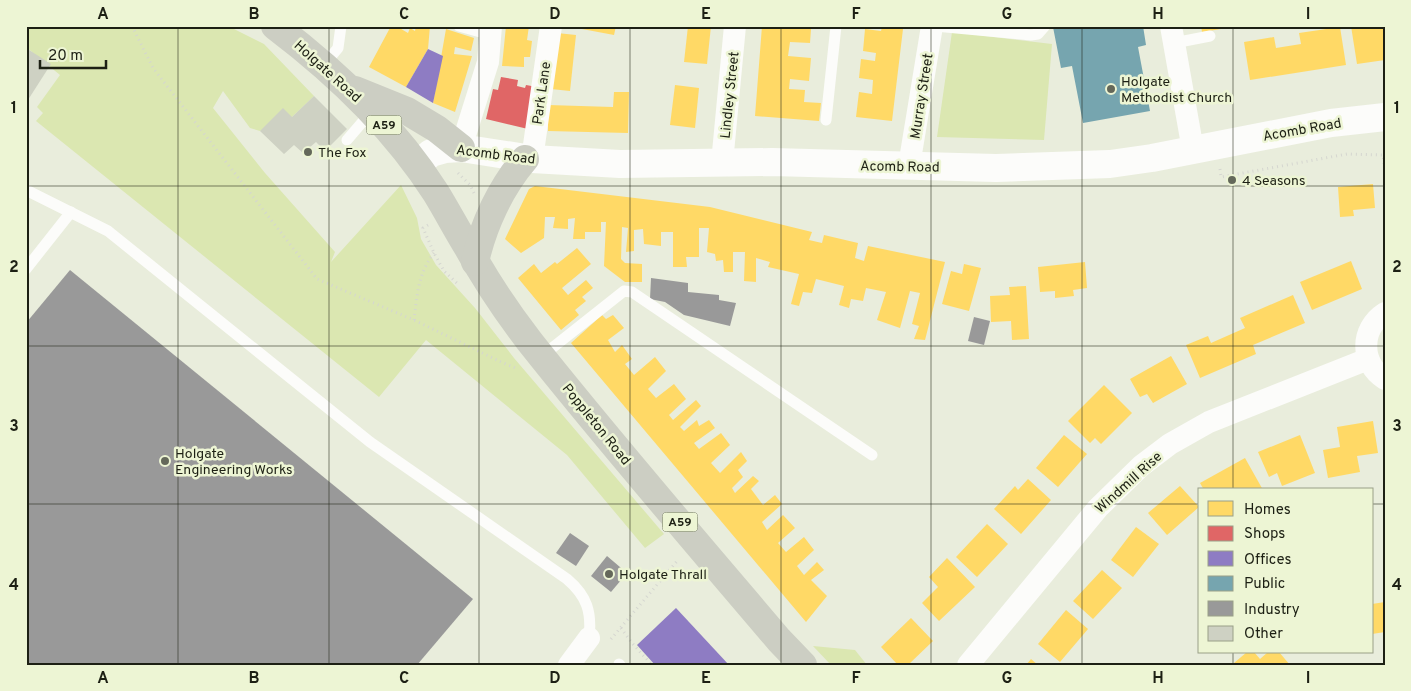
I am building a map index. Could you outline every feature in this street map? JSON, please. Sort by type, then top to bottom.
[{"type":"main road","name":"Holgate Road","points":[[275,26],[324,65],[349,88],[390,131],[417,165]]},
{"type":"main road","points":[[349,88],[407,111],[437,128],[461,148]]},
{"type":"main road","name":"Acomb Road","points":[[417,165],[431,153],[445,149],[461,148],[529,159],[620,164],[772,162],[996,168],[1110,164],[1152,158],[1331,123],[1385,117]]},
{"type":"main road","points":[[476,262],[479,245],[488,221],[507,183],[529,159]]},
{"type":"main road","name":"Poppleton Road","points":[[417,165],[503,304],[542,356],[610,442],[803,665]]},
{"type":"street","name":"Park Lane","points":[[529,159],[551,26]]},
{"type":"street","name":"Lindley Street","points":[[722,163],[736,26]]},
{"type":"street","name":"Murray Street","points":[[910,166],[933,26]]},
{"type":"street","points":[[461,148],[488,62],[491,31]]},
{"type":"street","points":[[1172,35],[1204,148]]},
{"type":"street","points":[[1385,313],[1378,317],[1371,326],[1366,336],[1365,348],[1374,370],[1385,378]]},
{"type":"street","name":"Windmill Rise","points":[[968,665],[1098,508],[1141,466],[1170,444],[1209,422],[1368,359]]},
{"type":"street","points":[[568,665],[599,640]]},
{"type":"lane","points":[[324,65],[338,48],[341,26]]},
{"type":"lane","points":[[459,26],[491,31]]},
{"type":"lane","points":[[826,120],[836,26]]},
{"type":"lane","points":[[933,26],[1031,35],[1038,34],[1045,26]]},
{"type":"lane","points":[[1172,35],[1210,36]]},
{"type":"lane","points":[[347,140],[371,112]]},
{"type":"lane","points":[[26,190],[108,231],[370,442],[566,579],[578,589],[587,604],[590,623],[599,640]]},
{"type":"lane","points":[[26,269],[71,212]]},
{"type":"lane","points":[[542,356],[624,291],[632,292],[872,455]]},
{"type":"path","points":[[132,26],[153,68],[318,279],[414,320],[501,362]]},
{"type":"path","points":[[1204,148],[1221,177],[1347,154],[1383,155],[1385,170]]},
{"type":"path","points":[[414,320],[419,286],[425,265],[434,253],[423,228]]},
{"type":"path","points":[[599,640],[621,628],[671,566]]},
{"type":"path","points":[[621,628],[652,665]]},
{"type":"green space","points":[[26,26],[228,26],[264,44],[314,96],[292,117],[260,131],[250,128],[223,91],[213,108],[265,173],[335,252],[331,262],[401,185],[417,218],[421,239],[436,265],[475,308],[514,358],[664,534],[645,548],[567,455],[426,340],[379,397],[36,121],[43,113],[37,107],[60,75],[26,47]]},
{"type":"green space","points":[[952,32],[1052,44],[1044,140],[937,137]]},
{"type":"green space","points":[[813,646],[855,650],[867,665],[831,665]]},
{"type":"building: Homes","points":[[391,26],[396,26],[408,33],[410,28],[415,31],[416,26],[430,26],[428,49],[406,87],[369,67]]},
{"type":"building: Homes","points":[[506,26],[529,26],[527,40],[532,41],[530,57],[524,57],[524,67],[502,66]]},
{"type":"building: Homes","points":[[566,26],[616,26],[614,35]]},
{"type":"building: Homes","points":[[688,26],[711,26],[707,64],[684,62]]},
{"type":"building: Homes","points":[[762,26],[791,26],[811,29],[810,43],[790,42],[788,56],[811,58],[809,81],[790,79],[789,89],[805,90],[804,102],[821,103],[819,121],[755,116]]},
{"type":"building: Homes","points":[[1201,26],[1221,26],[1221,29],[1202,32]]},
{"type":"building: Homes","points":[[1351,26],[1385,26],[1385,60],[1357,64]]},
{"type":"building: Homes","points":[[882,27],[903,29],[892,121],[856,117],[859,92],[872,94],[873,80],[859,78],[861,59],[875,61],[876,53],[863,51],[865,29],[881,31]]},
{"type":"building: Homes","points":[[1340,27],[1346,65],[1250,80],[1244,42],[1274,37],[1276,48],[1301,44],[1299,33]]},
{"type":"building: Homes","points":[[446,29],[474,38],[471,51],[455,47],[454,54],[472,56],[455,112],[433,103]]},
{"type":"building: Homes","points":[[557,33],[576,35],[570,91],[551,89]]},
{"type":"building: Homes","points":[[675,85],[699,88],[695,128],[670,125]]},
{"type":"building: Homes","points":[[614,92],[629,92],[628,133],[548,131],[548,105],[613,107]]},
{"type":"building: Homes","points":[[1373,184],[1375,208],[1353,210],[1354,216],[1340,217],[1338,187]]},
{"type":"building: Homes","points":[[535,186],[710,207],[812,232],[809,240],[822,243],[824,235],[858,243],[855,258],[864,261],[868,246],[945,262],[925,340],[914,339],[919,326],[912,324],[920,293],[910,291],[900,328],[877,320],[886,292],[866,288],[863,301],[851,299],[849,308],[839,305],[844,286],[816,279],[812,293],[803,292],[799,306],[791,304],[799,274],[768,267],[770,262],[756,258],[756,282],[744,281],[745,252],[733,252],[733,272],[724,272],[723,260],[716,261],[715,254],[707,252],[709,228],[699,228],[699,257],[686,257],[687,267],[673,267],[673,232],[661,232],[661,246],[644,244],[643,229],[634,230],[634,251],[626,252],[628,228],[622,227],[621,259],[625,263],[642,264],[642,282],[625,282],[604,266],[606,222],[601,222],[601,232],[585,232],[585,239],[573,239],[575,218],[568,219],[568,229],[553,228],[555,217],[545,217],[544,238],[521,253],[505,239],[529,189]]},
{"type":"building: Homes","points":[[577,248],[591,264],[562,288],[568,295],[586,280],[593,288],[582,297],[586,301],[575,310],[579,315],[561,330],[518,278],[534,264],[541,273],[555,262],[557,264]]},
{"type":"building: Homes","points":[[1351,261],[1362,289],[1312,310],[1300,282]]},
{"type":"building: Homes","points":[[1085,262],[1087,288],[1073,290],[1074,296],[1055,298],[1055,291],[1040,292],[1038,267]]},
{"type":"building: Homes","points":[[964,264],[981,268],[969,311],[942,304],[951,271],[962,274]]},
{"type":"building: Homes","points":[[1026,286],[1029,339],[1012,340],[1011,321],[991,322],[990,296],[1010,295],[1009,287]]},
{"type":"building: Homes","points":[[1293,295],[1305,323],[1253,345],[1256,354],[1200,378],[1186,345],[1208,336],[1211,343],[1245,328],[1240,318]]},
{"type":"building: Homes","points":[[602,315],[606,319],[613,315],[624,328],[608,340],[615,352],[622,345],[632,359],[625,364],[634,375],[655,357],[666,371],[648,389],[656,398],[674,384],[686,399],[669,415],[673,420],[696,400],[701,406],[680,427],[684,431],[697,420],[699,426],[709,420],[715,428],[694,443],[699,449],[721,433],[730,445],[711,463],[720,473],[741,452],[747,461],[738,470],[743,477],[732,488],[735,493],[753,476],[759,481],[751,489],[763,505],[775,495],[782,504],[762,522],[767,530],[783,515],[795,528],[778,543],[786,552],[804,537],[814,550],[797,566],[804,575],[817,562],[824,570],[811,580],[827,596],[806,622],[571,343]]},
{"type":"building: Homes","points":[[1171,356],[1187,384],[1153,403],[1147,394],[1140,397],[1130,379]]},
{"type":"building: Homes","points":[[1104,385],[1132,413],[1101,444],[1095,438],[1090,443],[1068,421]]},
{"type":"building: Homes","points":[[1373,421],[1378,453],[1357,456],[1360,472],[1328,478],[1323,450],[1340,447],[1337,427]]},
{"type":"building: Homes","points":[[1064,435],[1087,454],[1058,487],[1036,468]]},
{"type":"building: Homes","points":[[1300,435],[1315,473],[1282,486],[1277,473],[1269,477],[1258,452]]},
{"type":"building: Homes","points":[[1245,458],[1262,488],[1203,488],[1200,483]]},
{"type":"building: Homes","points":[[1028,479],[1051,500],[1021,534],[994,509],[1015,486],[1018,490]]},
{"type":"building: Homes","points":[[1180,486],[1198,506],[1167,535],[1148,513]]},
{"type":"building: Homes","points":[[987,524],[1008,544],[977,577],[956,557]]},
{"type":"building: Homes","points":[[1136,527],[1159,544],[1133,577],[1111,560]]},
{"type":"building: Homes","points":[[947,558],[975,587],[939,621],[922,603],[938,587],[929,577]]},
{"type":"building: Homes","points":[[1102,570],[1122,588],[1093,619],[1073,601]]},
{"type":"building: Homes","points":[[1385,602],[1385,632],[1374,634],[1374,604]]},
{"type":"building: Homes","points":[[1066,610],[1088,629],[1060,662],[1038,644]]},
{"type":"building: Homes","points":[[911,618],[933,641],[908,665],[898,665],[881,647]]},
{"type":"building: Homes","points":[[1245,654],[1256,654],[1260,659],[1266,654],[1281,654],[1290,665],[1236,665],[1234,663]]},
{"type":"building: Homes","points":[[1031,659],[1038,665],[1026,665]]},
{"type":"building: Shops","points":[[501,77],[518,80],[517,86],[525,88],[526,85],[537,87],[528,129],[486,119],[493,89],[498,90]]},
{"type":"building: Offices","points":[[428,49],[443,56],[433,103],[406,87]]},
{"type":"building: Offices","points":[[676,608],[729,665],[655,665],[637,645]]},
{"type":"building: Public","name":"Holgate Methodist Church","points":[[1143,26],[1146,45],[1138,47],[1150,111],[1083,123],[1072,66],[1061,68],[1053,27]]},
{"type":"building: Industry","name":"Holgate Engineering Works","points":[[70,270],[473,599],[417,665],[26,665],[26,323]]},
{"type":"building: Industry","points":[[651,278],[688,283],[688,292],[719,295],[719,300],[736,303],[730,326],[684,315],[665,302],[650,299]]},
{"type":"building: Industry","points":[[974,317],[990,321],[984,345],[968,341]]},
{"type":"building: Industry","points":[[570,533],[589,546],[576,566],[556,553]]},
{"type":"building: Industry","name":"Holgate Thrall","points":[[607,556],[627,573],[611,592],[591,576]]},
{"type":"building: Other","points":[[26,48],[51,64],[26,103]]},
{"type":"building: Other","points":[[314,96],[347,129],[325,151],[316,142],[303,153],[294,145],[284,154],[260,131],[283,108],[292,117]]},
{"type":"place","name":"Holgate Methodist Church","points":[[1111,89]]},
{"type":"place","name":"The Fox","points":[[308,152]]},
{"type":"place","name":"4 Seasons","points":[[1232,180]]},
{"type":"place","name":"Holgate Engineering Works","points":[[165,461]]},
{"type":"place","name":"Holgate Thrall","points":[[609,574]]}]
